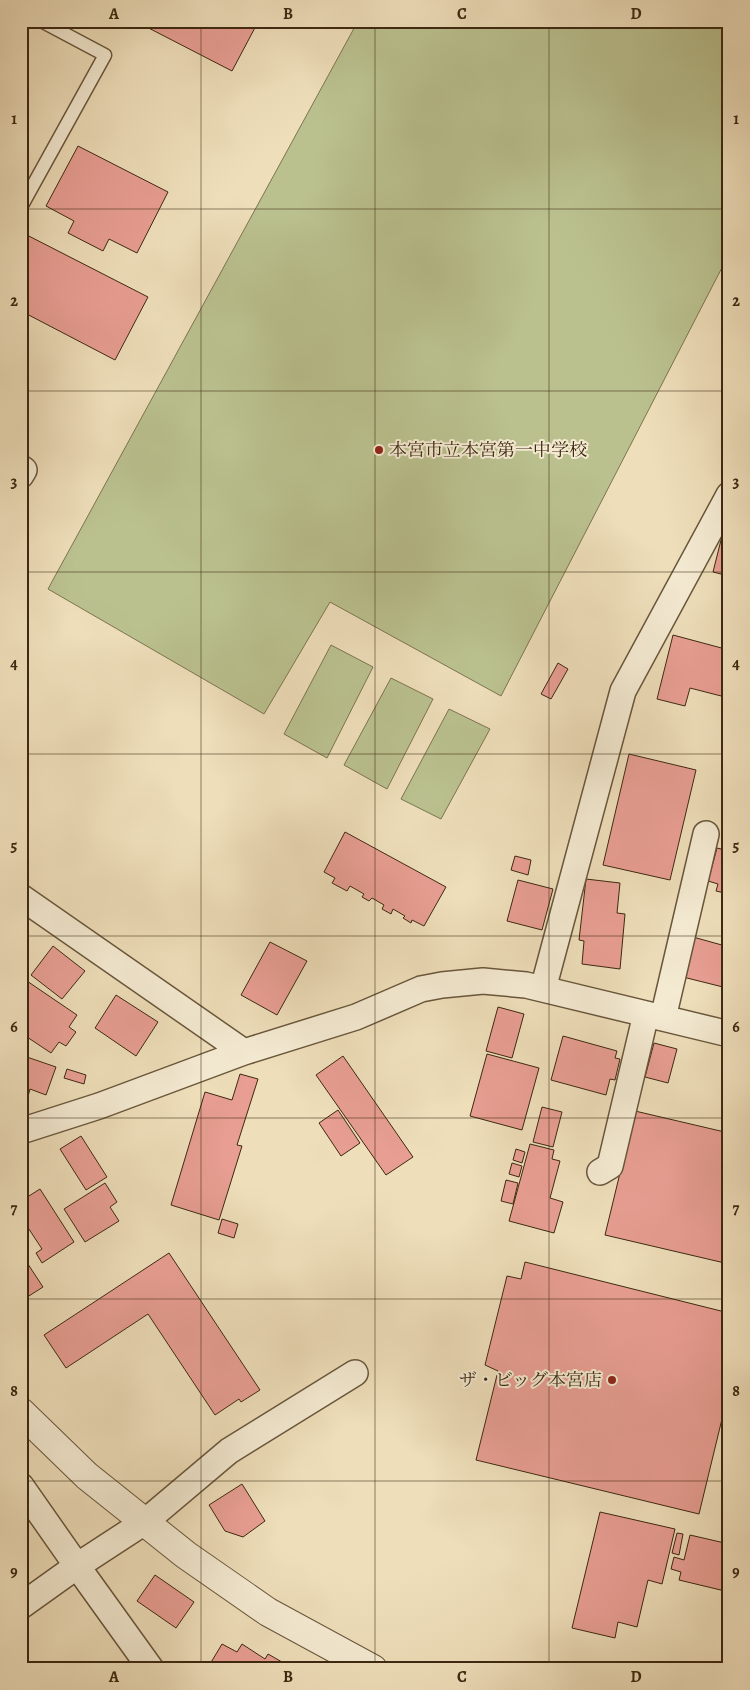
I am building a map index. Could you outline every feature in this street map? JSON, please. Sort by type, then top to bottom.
[{"type":"street","points":[[21,468],[24,470],[21,475]]},
{"type":"street","points":[[543,989],[623,691],[729,495]]},
{"type":"street","points":[[600,1172],[610,1166],[655,1016],[706,834]]},
{"type":"street","points":[[21,897],[244,1052]]},
{"type":"street","points":[[21,1131],[99,1106],[244,1052],[356,1017],[400,997],[428,987],[483,981],[526,985],[729,1034]]},
{"type":"street","points":[[21,1606],[77,1566],[146,1521],[229,1451],[355,1373]]},
{"type":"street","points":[[21,1412],[87,1476],[146,1521],[186,1555],[268,1612],[373,1669]]},
{"type":"street","points":[[21,1486],[151,1669]]},
{"type":"lane","points":[[21,207],[105,55],[41,21]]},
{"type":"green space","name":"本宮市立本宮第一中学校","points":[[358,21],[729,21],[729,254],[501,696],[330,602],[264,714],[48,589]]},
{"type":"green space","points":[[331,645],[373,667],[327,758],[284,734]]},
{"type":"green space","points":[[391,678],[433,699],[387,789],[344,765]]},
{"type":"green space","points":[[449,709],[490,729],[441,819],[401,799]]},
{"type":"building","points":[[135,21],[257,21],[258,22],[232,71]]},
{"type":"building","points":[[78,146],[168,192],[137,253],[109,239],[103,251],[68,233],[74,221],[46,206]]},
{"type":"building","points":[[21,232],[148,297],[115,360],[21,311]]},
{"type":"building","points":[[725,524],[729,524],[729,576],[713,572]]},
{"type":"building","points":[[673,635],[729,650],[729,698],[690,688],[685,706],[657,699]]},
{"type":"building","points":[[558,663],[568,669],[551,699],[541,694]]},
{"type":"building","points":[[629,754],[696,770],[670,880],[603,865]]},
{"type":"building","points":[[345,832],[446,887],[424,926],[412,920],[411,923],[403,918],[405,916],[393,909],[391,914],[382,909],[384,905],[372,898],[369,901],[362,897],[364,894],[350,886],[347,891],[332,883],[335,878],[324,872]]},
{"type":"building","points":[[717,848],[729,851],[729,894],[716,891],[718,884],[708,881]]},
{"type":"building","points":[[515,856],[531,860],[528,875],[511,870]]},
{"type":"building","points":[[586,879],[620,883],[617,913],[625,914],[620,969],[582,964],[584,941],[579,940]]},
{"type":"building","points":[[518,880],[553,889],[542,930],[507,921]]},
{"type":"building","points":[[21,925],[28,930],[23,938],[21,936]]},
{"type":"building","points":[[693,937],[729,947],[729,965],[723,987],[683,977]]},
{"type":"building","points":[[270,942],[307,961],[277,1015],[241,995]]},
{"type":"building","points":[[53,946],[85,971],[62,999],[31,975]]},
{"type":"building","points":[[24,979],[77,1015],[69,1027],[76,1032],[66,1046],[59,1042],[51,1053],[21,1033],[21,983]]},
{"type":"building","points":[[116,995],[158,1022],[136,1056],[95,1028]]},
{"type":"building","points":[[498,1007],[524,1014],[512,1058],[486,1051]]},
{"type":"building","points":[[563,1036],[617,1051],[615,1058],[620,1059],[615,1080],[610,1079],[606,1095],[551,1080]]},
{"type":"building","points":[[654,1043],[677,1049],[668,1083],[645,1077]]},
{"type":"building","points":[[487,1054],[539,1068],[522,1130],[470,1116]]},
{"type":"building","points":[[21,1055],[56,1067],[46,1095],[30,1089],[27,1100],[21,1098]]},
{"type":"building","points":[[343,1056],[413,1157],[386,1175],[316,1075]]},
{"type":"building","points":[[67,1069],[86,1075],[84,1084],[64,1078]]},
{"type":"building","points":[[240,1074],[258,1079],[237,1145],[242,1146],[219,1220],[171,1205],[205,1092],[232,1100]]},
{"type":"building","points":[[542,1107],[562,1112],[553,1147],[533,1142]]},
{"type":"building","points":[[338,1110],[360,1143],[341,1156],[319,1123]]},
{"type":"building","points":[[635,1111],[729,1133],[729,1264],[605,1235]]},
{"type":"building","points":[[81,1136],[107,1177],[86,1190],[60,1149]]},
{"type":"building","points":[[530,1144],[554,1150],[552,1159],[560,1161],[550,1198],[563,1202],[554,1233],[509,1221]]},
{"type":"building","points":[[516,1149],[525,1152],[522,1163],[513,1160]]},
{"type":"building","points":[[512,1163],[522,1166],[519,1177],[509,1174]]},
{"type":"building","points":[[506,1180],[518,1183],[513,1204],[501,1201]]},
{"type":"building","points":[[105,1183],[117,1202],[110,1207],[119,1221],[85,1242],[64,1209]]},
{"type":"building","points":[[40,1189],[74,1242],[42,1263],[36,1253],[42,1249],[21,1217],[21,1201]]},
{"type":"building","points":[[222,1219],[238,1224],[234,1238],[218,1233]]},
{"type":"building","points":[[169,1253],[260,1390],[241,1402],[239,1399],[215,1415],[148,1314],[66,1368],[44,1335]]},
{"type":"building","points":[[21,1256],[43,1287],[21,1301]]},
{"type":"building","name":"ザ・ビッグ本宮店","points":[[525,1262],[729,1313],[729,1390],[699,1514],[476,1460],[498,1371],[485,1365],[507,1276],[521,1279]]},
{"type":"building","points":[[242,1484],[265,1521],[243,1537],[225,1531],[209,1505]]},
{"type":"building","points":[[600,1512],[675,1529],[662,1584],[648,1580],[637,1627],[618,1622],[615,1638],[572,1628]]},
{"type":"building","points":[[677,1533],[683,1534],[679,1555],[672,1553]]},
{"type":"building","points":[[690,1535],[729,1544],[729,1592],[679,1580],[681,1572],[671,1569],[674,1557],[684,1560]]},
{"type":"building","points":[[155,1575],[194,1602],[176,1628],[137,1601]]},
{"type":"building","points":[[222,1644],[237,1652],[242,1644],[265,1659],[268,1654],[289,1666],[288,1669],[207,1669]]},
{"type":"place","name":"本宮市立本宮第一中学校","points":[[379,450]]},
{"type":"place","name":"ザ・ビッグ本宮店","points":[[612,1380]]}]
